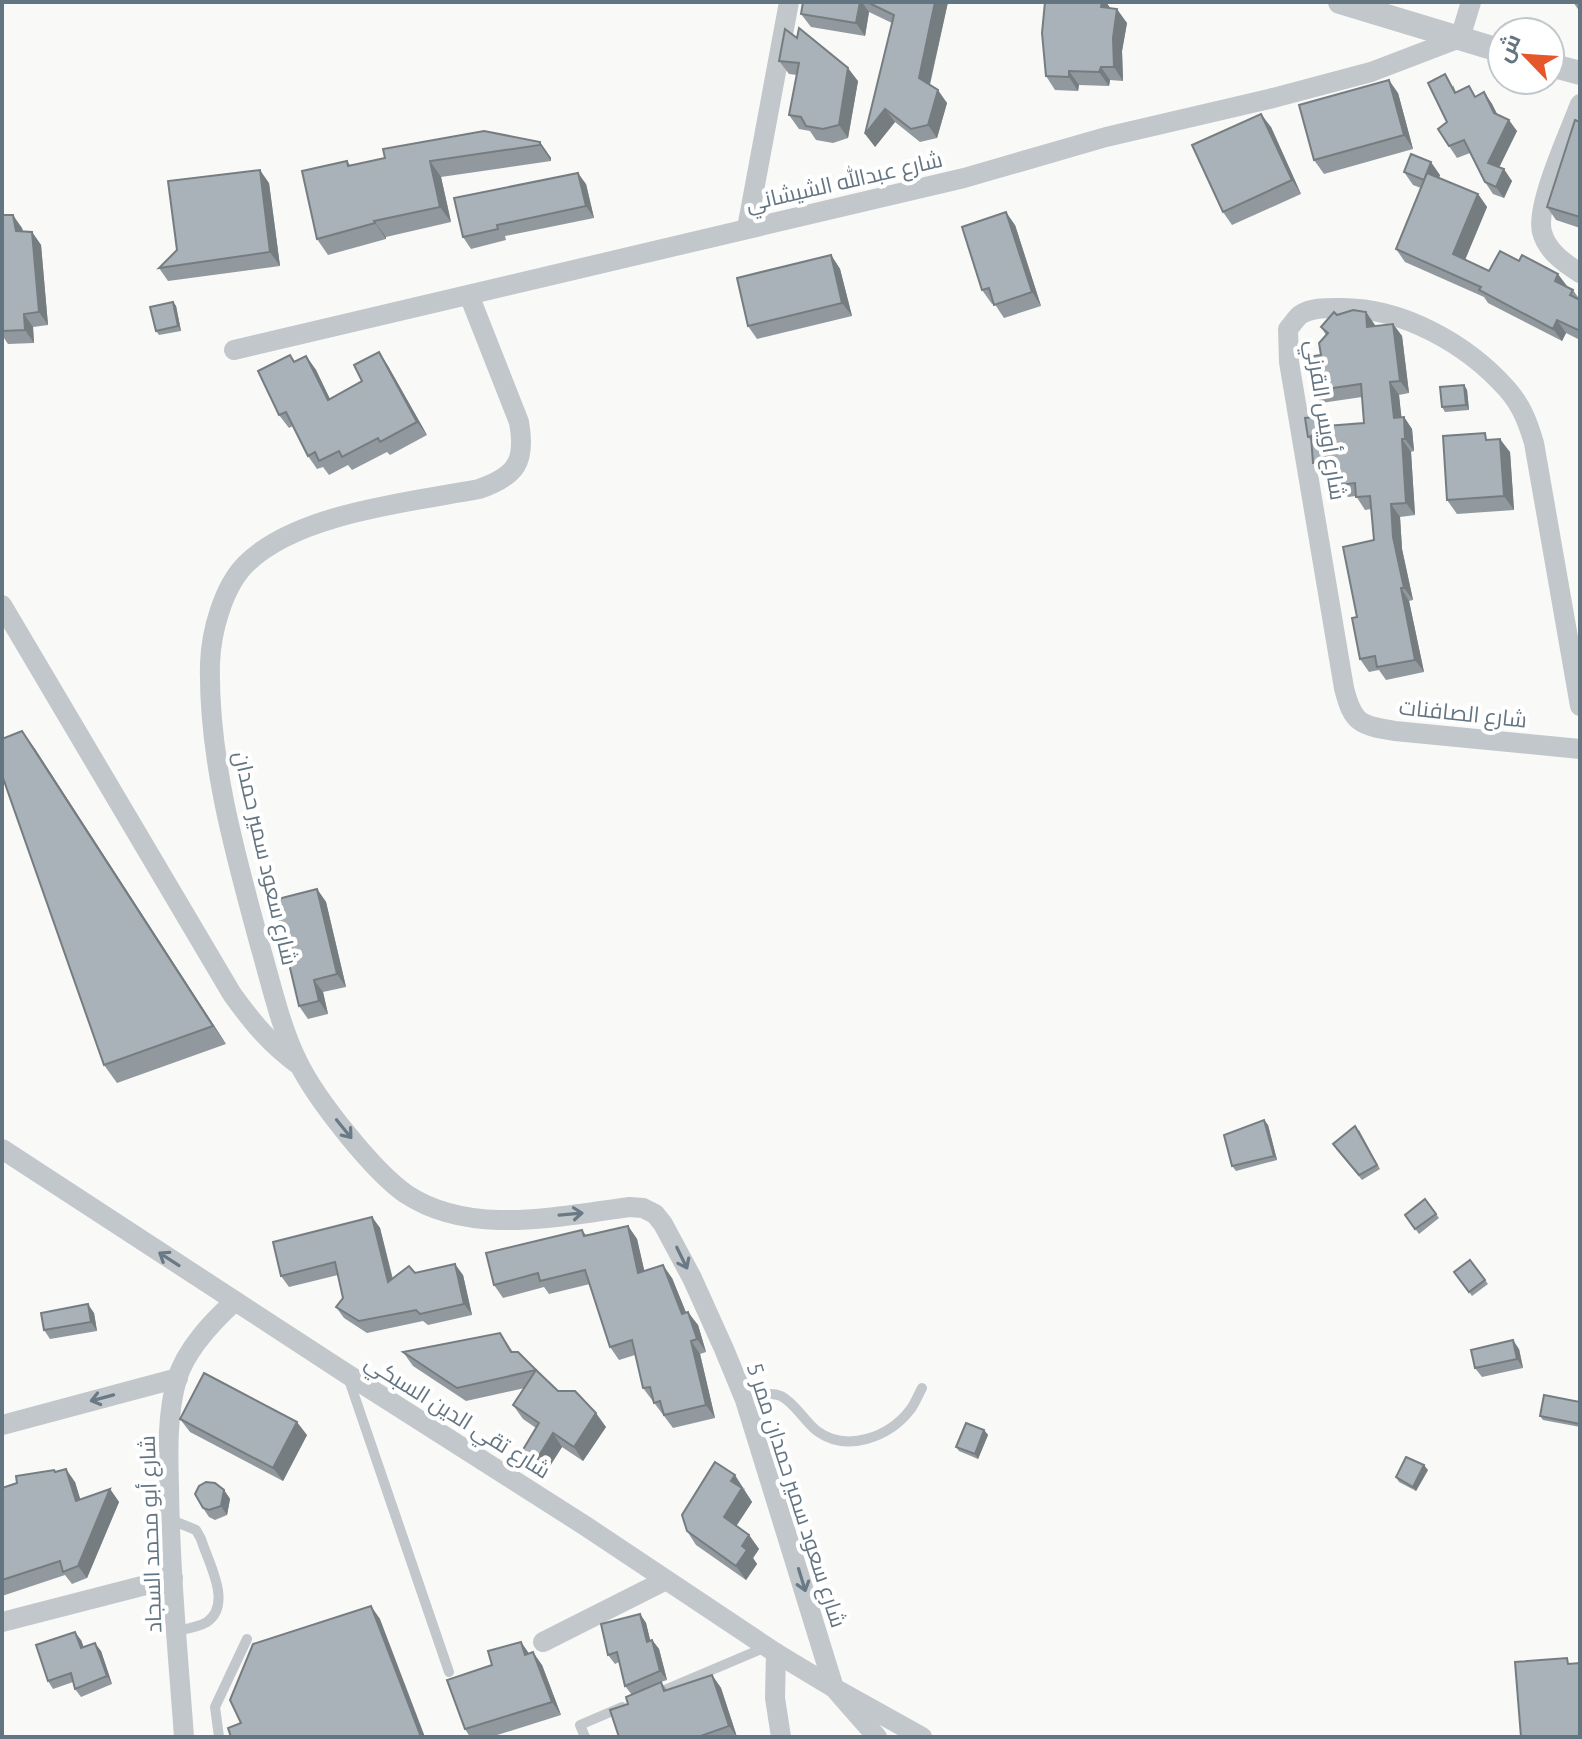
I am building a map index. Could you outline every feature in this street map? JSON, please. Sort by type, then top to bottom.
[{"type":"street","points":[[747,228],[789,2]]},
{"type":"street","points":[[1340,2],[1486,46]]},
{"type":"street","points":[[1460,38],[1471,2]]},
{"type":"street","name":"شارع عبدالله الشيشاني","points":[[234,350],[964,178],[1106,137],[1357,76],[1419,56],[1460,38]]},
{"type":"street","points":[[1580,104],[1544,200],[1541,229],[1548,245],[1563,262],[1580,273]]},
{"type":"street","name":"شارع سعود سمير حمدان","points":[[469,295],[519,422],[523,443],[514,471],[497,483],[479,489],[344,515],[303,529],[245,565],[222,601],[210,663],[211,712],[221,781],[250,910],[299,1065],[338,1122],[386,1178],[427,1205],[452,1214],[501,1220],[630,1207]]},
{"type":"street","name":"شارع أويس القرني","points":[[1349,709],[1288,344],[1288,329],[1299,316],[1321,308],[1351,308],[1382,313],[1408,320],[1435,334],[1485,367],[1509,391],[1526,415],[1580,706]]},
{"type":"street","name":"شارع سعود سمير حمدان","points":[[2,605],[232,994],[254,1025],[278,1050],[299,1065]]},
{"type":"street","name":"شارع الصافنات","points":[[1349,709],[1357,722],[1370,727],[1580,749]]},
{"type":"street","name":"شارع تقي الدين السبكي","points":[[2,1149],[834,1688],[877,1737]]},
{"type":"street","name":"شارع سعود سمير حمدان ممر 5","points":[[630,1207],[643,1208],[655,1214],[674,1242],[745,1400],[834,1688]]},
{"type":"street","name":"شارع أبو محمد السجاد","points":[[184,1737],[169,1519],[169,1459],[178,1378],[215,1319],[235,1301]]},
{"type":"street","points":[[2,1425],[178,1378]]},
{"type":"street","points":[[2,1622],[173,1578]]},
{"type":"street","points":[[543,1642],[666,1580]]},
{"type":"street","points":[[771,1650],[781,1737]]},
{"type":"street","points":[[834,1688],[922,1737]]},
{"type":"lane","points":[[347,1374],[372,1439],[449,1672]]},
{"type":"lane","points":[[745,1400],[764,1393],[782,1396],[819,1433],[844,1442],[870,1440],[890,1427],[910,1411],[922,1388]]},
{"type":"lane","points":[[169,1519],[196,1530],[220,1598],[217,1611],[206,1623],[176,1631]]},
{"type":"lane","points":[[219,1737],[215,1707],[247,1639]]},
{"type":"lane","points":[[585,1737],[580,1725],[771,1650]]},
{"type":"building","points":[[803,2],[860,2],[856,23],[801,14]]},
{"type":"building","points":[[867,2],[935,2],[919,78],[938,90],[928,125],[911,129],[885,109],[865,134],[894,15]]},
{"type":"building","points":[[1045,2],[1102,2],[1101,7],[1117,9],[1113,38],[1114,67],[1101,67],[1099,72],[1069,71],[1069,77],[1046,76],[1042,33]]},
{"type":"building","points":[[799,28],[848,68],[839,125],[823,129],[806,126],[801,117],[789,115],[799,63],[779,61],[785,29],[797,38]]},
{"type":"building","points":[[1445,74],[1455,93],[1469,86],[1475,97],[1484,92],[1494,113],[1509,120],[1488,163],[1504,169],[1496,187],[1485,182],[1464,140],[1449,146],[1438,129],[1447,122],[1428,83]]},
{"type":"building","points":[[1389,80],[1404,135],[1314,160],[1299,105]]},
{"type":"building","points":[[1261,114],[1292,180],[1223,212],[1192,145]]},
{"type":"building","points":[[1575,120],[1580,122],[1580,217],[1547,207]]},
{"type":"building","points":[[484,131],[540,142],[540,145],[430,161],[440,207],[374,221],[317,239],[302,171],[347,161],[348,166],[385,158],[383,149]]},
{"type":"building","points":[[1411,154],[1431,162],[1424,180],[1404,172]]},
{"type":"building","points":[[260,170],[270,252],[159,268],[177,250],[168,181]]},
{"type":"building","points":[[578,173],[586,206],[497,225],[498,229],[463,237],[454,198]]},
{"type":"building","points":[[1427,173],[1478,194],[1453,254],[1489,271],[1500,251],[1519,261],[1522,255],[1558,274],[1555,281],[1573,290],[1570,295],[1580,300],[1580,331],[1557,320],[1553,329],[1479,290],[1481,287],[1396,249]]},
{"type":"building","points":[[1006,212],[1032,292],[994,305],[989,288],[982,290],[962,227]]},
{"type":"building","points":[[2,215],[13,215],[16,231],[32,232],[39,312],[24,314],[25,330],[2,331]]},
{"type":"building","points":[[831,255],[842,303],[748,326],[737,278]]},
{"type":"building","points":[[173,302],[178,326],[156,331],[150,307]]},
{"type":"building","points":[[1353,310],[1366,312],[1367,327],[1393,324],[1400,381],[1390,382],[1394,418],[1404,417],[1405,439],[1402,439],[1406,503],[1391,504],[1393,537],[1415,660],[1377,667],[1375,656],[1360,659],[1352,618],[1357,617],[1343,547],[1374,540],[1370,496],[1356,497],[1355,483],[1339,485],[1337,462],[1313,463],[1311,436],[1308,437],[1305,418],[1325,416],[1326,426],[1364,423],[1361,384],[1312,391],[1307,357],[1321,355],[1319,343],[1328,333],[1321,327],[1334,312],[1337,315]]},
{"type":"building","points":[[379,352],[417,422],[380,442],[378,438],[342,457],[339,451],[319,461],[315,452],[308,456],[286,412],[279,415],[258,371],[290,355],[294,362],[306,356],[328,400],[362,381],[354,365]]},
{"type":"building","points":[[1464,385],[1466,405],[1442,407],[1440,387]]},
{"type":"building","points":[[1485,433],[1486,440],[1500,439],[1504,496],[1447,500],[1443,436]]},
{"type":"building","points":[[22,731],[213,1026],[104,1065],[2,775],[2,739]]},
{"type":"building","points":[[317,889],[337,974],[314,980],[319,1001],[299,1006],[274,900]]},
{"type":"building","points":[[1264,1120],[1274,1156],[1232,1166],[1224,1135]]},
{"type":"building","points":[[1355,1126],[1377,1165],[1359,1175],[1333,1144]]},
{"type":"building","points":[[1425,1199],[1436,1214],[1415,1229],[1405,1215]]},
{"type":"building","points":[[372,1217],[388,1282],[409,1266],[415,1273],[455,1264],[464,1304],[420,1314],[416,1310],[359,1321],[336,1307],[343,1298],[335,1262],[281,1276],[273,1242]]},
{"type":"building","points":[[628,1226],[638,1273],[663,1265],[682,1314],[688,1312],[697,1339],[691,1341],[706,1405],[664,1415],[660,1401],[654,1403],[650,1387],[643,1388],[632,1340],[610,1347],[585,1270],[540,1281],[538,1273],[494,1285],[486,1253],[582,1230],[584,1236]]},
{"type":"building","points":[[1470,1260],[1485,1280],[1469,1292],[1454,1272]]},
{"type":"building","points":[[88,1304],[91,1322],[44,1330],[41,1313]]},
{"type":"building","points":[[500,1333],[511,1352],[518,1352],[536,1370],[457,1388],[403,1352]]},
{"type":"building","points":[[1513,1340],[1517,1359],[1475,1368],[1471,1350]]},
{"type":"building","points":[[536,1370],[558,1391],[575,1391],[596,1413],[574,1447],[553,1433],[532,1467],[518,1458],[539,1423],[513,1405]]},
{"type":"building","points":[[204,1373],[297,1422],[273,1468],[180,1419]]},
{"type":"building","points":[[1544,1395],[1580,1402],[1580,1424],[1540,1416]]},
{"type":"building","points":[[966,1423],[984,1430],[975,1454],[956,1447]]},
{"type":"building","points":[[1406,1457],[1424,1465],[1413,1487],[1396,1477]]},
{"type":"building","points":[[715,1462],[735,1475],[731,1481],[742,1488],[724,1517],[749,1535],[742,1546],[747,1550],[736,1566],[687,1531],[682,1515]]},
{"type":"building","points":[[66,1469],[76,1501],[110,1489],[78,1566],[63,1572],[60,1561],[2,1580],[2,1488],[17,1483],[16,1476]]},
{"type":"building","points":[[206,1482],[215,1483],[224,1490],[221,1506],[209,1510],[203,1508],[195,1494],[199,1486]]},
{"type":"building","points":[[371,1606],[421,1737],[231,1737],[228,1728],[241,1723],[230,1700],[253,1644]]},
{"type":"building","points":[[640,1614],[647,1642],[652,1640],[660,1671],[625,1686],[617,1652],[608,1655],[601,1624]]},
{"type":"building","points":[[75,1632],[81,1648],[95,1643],[107,1676],[75,1689],[71,1673],[48,1681],[36,1645]]},
{"type":"building","points":[[521,1642],[525,1655],[533,1652],[552,1702],[465,1729],[447,1680],[492,1665],[488,1651]]},
{"type":"building","points":[[1567,1658],[1568,1664],[1580,1663],[1580,1737],[1521,1737],[1515,1662]]},
{"type":"building","points":[[712,1675],[729,1726],[698,1737],[619,1737],[610,1710],[628,1704],[626,1697],[661,1682],[664,1691]]}]
